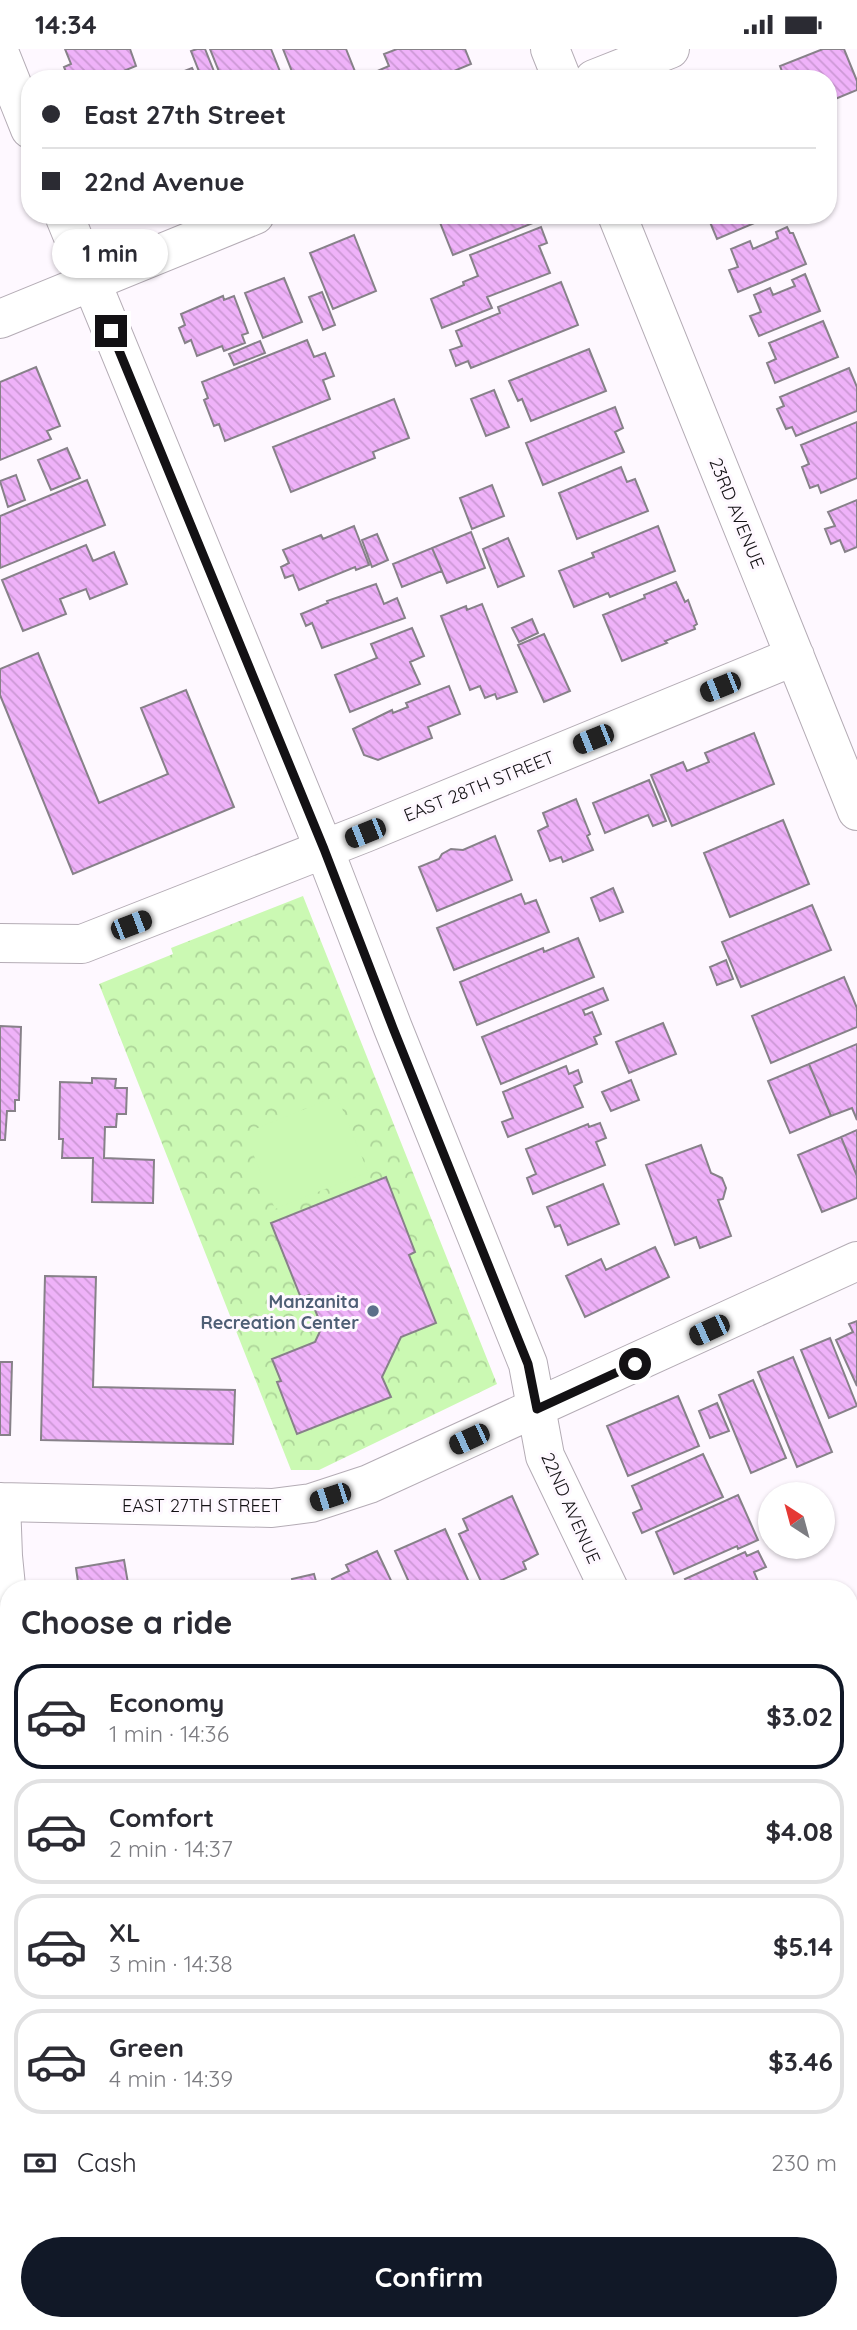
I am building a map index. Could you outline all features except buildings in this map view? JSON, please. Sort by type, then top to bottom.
[{"type":"street","points":[[550,49],[558,70]]},
{"type":"street","points":[[617,70],[670,49]]},
{"type":"street","points":[[0,54],[21,106]]},
{"type":"street","name":"22ND AVENUE","points":[[68,224],[324,849],[528,1364],[545,1456],[604,1580]]},
{"type":"street","points":[[0,319],[233,224]]},
{"type":"street","name":"23RD AVENUE","points":[[621,224],[857,811]]},
{"type":"street","name":"EAST 28TH STREET","points":[[0,943],[82,944],[324,849],[795,656]]},
{"type":"street","name":"EAST 27TH STREET","points":[[0,1502],[272,1508],[311,1503],[369,1484],[857,1261]]},
{"type":"street","points":[[0,1502],[5,1580]]},
{"type":"green space","points":[[303,896],[497,1384],[319,1470],[291,1470],[99,984],[173,954],[171,948]]},
{"type":"green space","points":[[337,1096],[368,1172],[275,1209],[245,1133]]},
{"type":"place","name":"Manzanita Recreation Center","points":[[373,1311]]},
{"type":"route","points":[[111,331],[324,849],[528,1364],[537,1409],[635,1364]]}]
